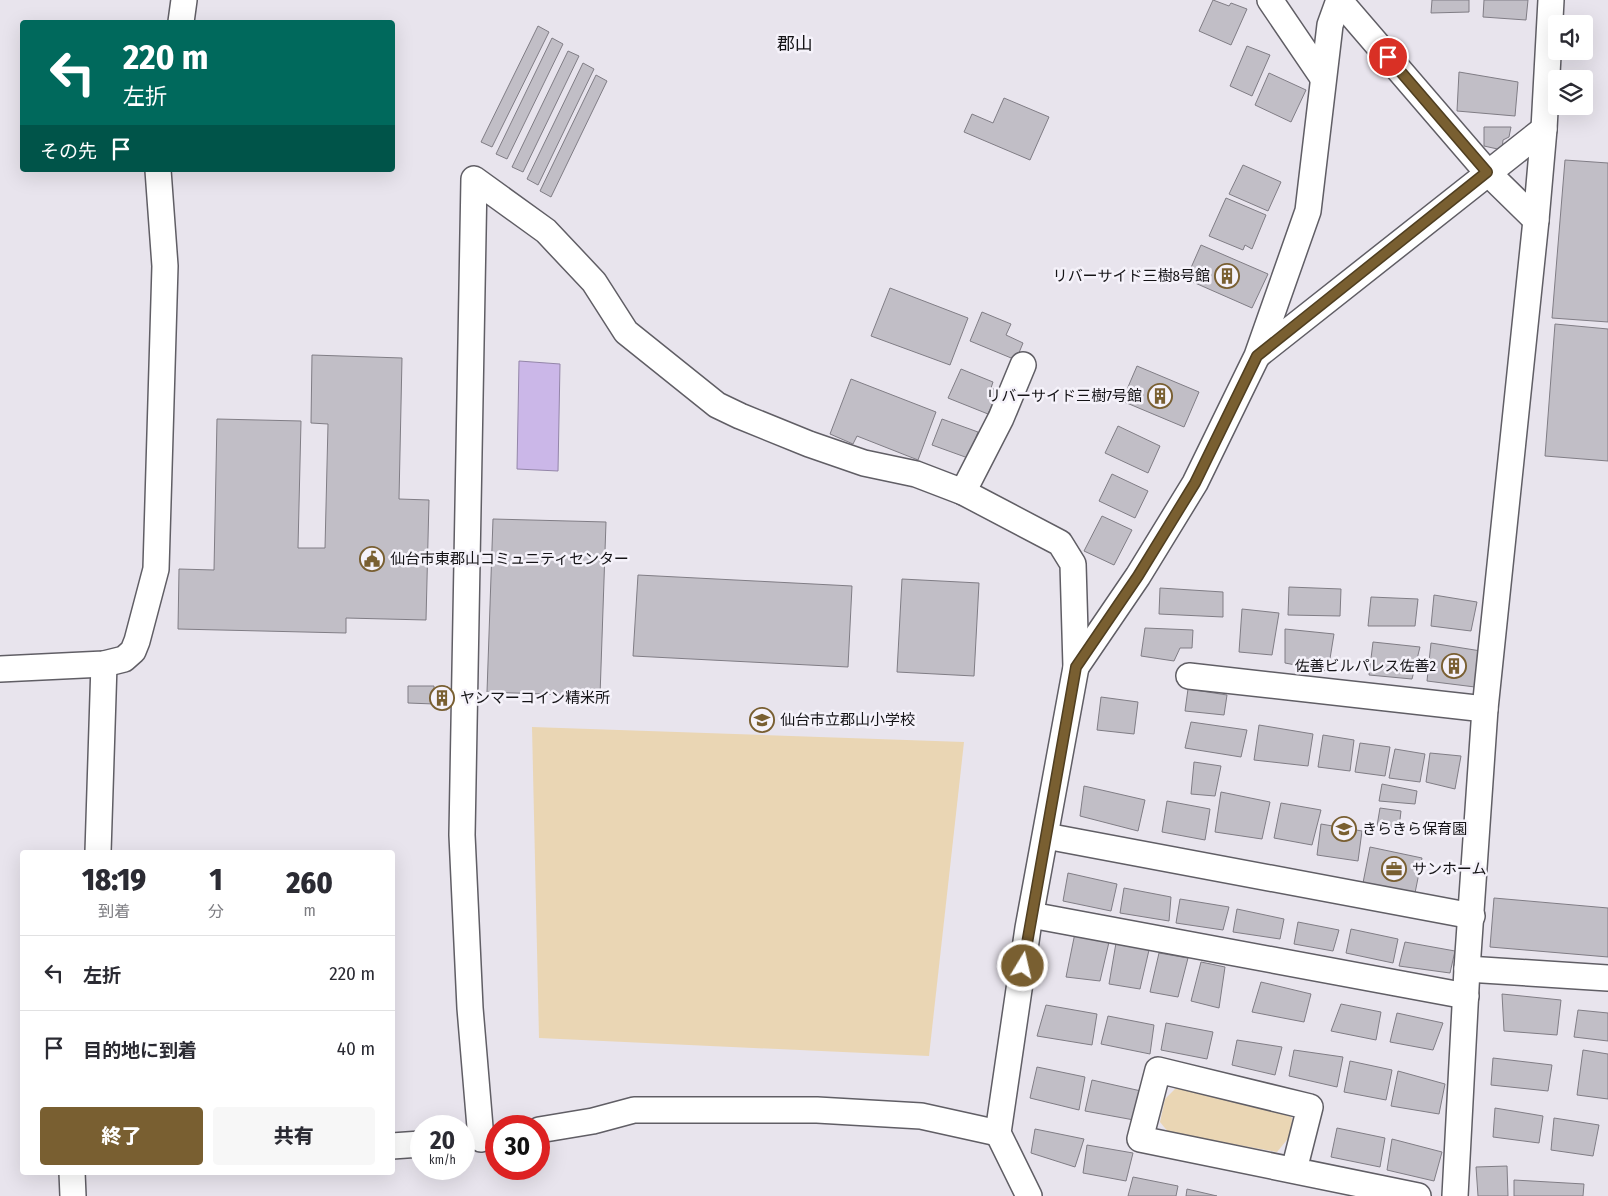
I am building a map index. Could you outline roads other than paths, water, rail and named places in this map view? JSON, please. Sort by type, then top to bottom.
[{"type":"street","points":[[181,20],[184,0]]},
{"type":"street","points":[[1270,0],[1323,78]]},
{"type":"street","points":[[1076,667],[1138,576],[1195,483],[1257,356],[1308,211],[1330,25],[1339,0],[1487,172],[1536,220]]},
{"type":"street","points":[[1455,1196],[1467,969],[1485,710],[1536,220],[1544,129],[1551,0]]},
{"type":"street","points":[[1257,356],[1487,172],[1544,129]]},
{"type":"street","points":[[0,669],[104,664],[124,659],[133,651],[137,642],[156,568],[165,266],[158,172]]},
{"type":"street","points":[[480,1139],[470,1008],[462,835],[474,179],[546,231],[594,282],[626,332],[717,405],[808,444],[864,463],[916,474],[963,492],[1060,543],[1073,564],[1076,667],[1031,914],[998,1133],[1029,1196]]},
{"type":"street","points":[[963,492],[1001,418],[1023,365]]},
{"type":"street","points":[[98,850],[104,664]]},
{"type":"street","points":[[1189,676],[1485,710]]},
{"type":"street","points":[[1046,836],[1472,916]]},
{"type":"street","points":[[1031,914],[1466,996]]},
{"type":"street","points":[[1467,969],[1608,978]]},
{"type":"street","points":[[1294,1170],[1310,1107],[1158,1070],[1140,1139],[1418,1196]]},
{"type":"street","points":[[550,1128],[593,1121],[634,1110],[818,1110],[922,1116],[998,1133]]},
{"type":"street","points":[[395,1146],[410,1145]]},
{"type":"street","points":[[72,1175],[73,1196]]},
{"type":"place","name":"リバーサイド三樹8号館","points":[[1227,276]]},
{"type":"place","name":"リバーサイド三樹7号館","points":[[1160,396]]},
{"type":"place","name":"仙台市東郡山コミュニティセンター","points":[[372,559]]},
{"type":"place","name":"佐善ビルパレス佐善2","points":[[1454,666]]},
{"type":"place","name":"ヤンマーコイン精米所","points":[[442,698]]},
{"type":"place","name":"仙台市立郡山小学校","points":[[762,720]]},
{"type":"place","name":"きらきら保育園","points":[[1344,829]]},
{"type":"place","name":"サンホーム","points":[[1394,869]]},
{"type":"district","name":"郡山","points":[[795,44]]}]
